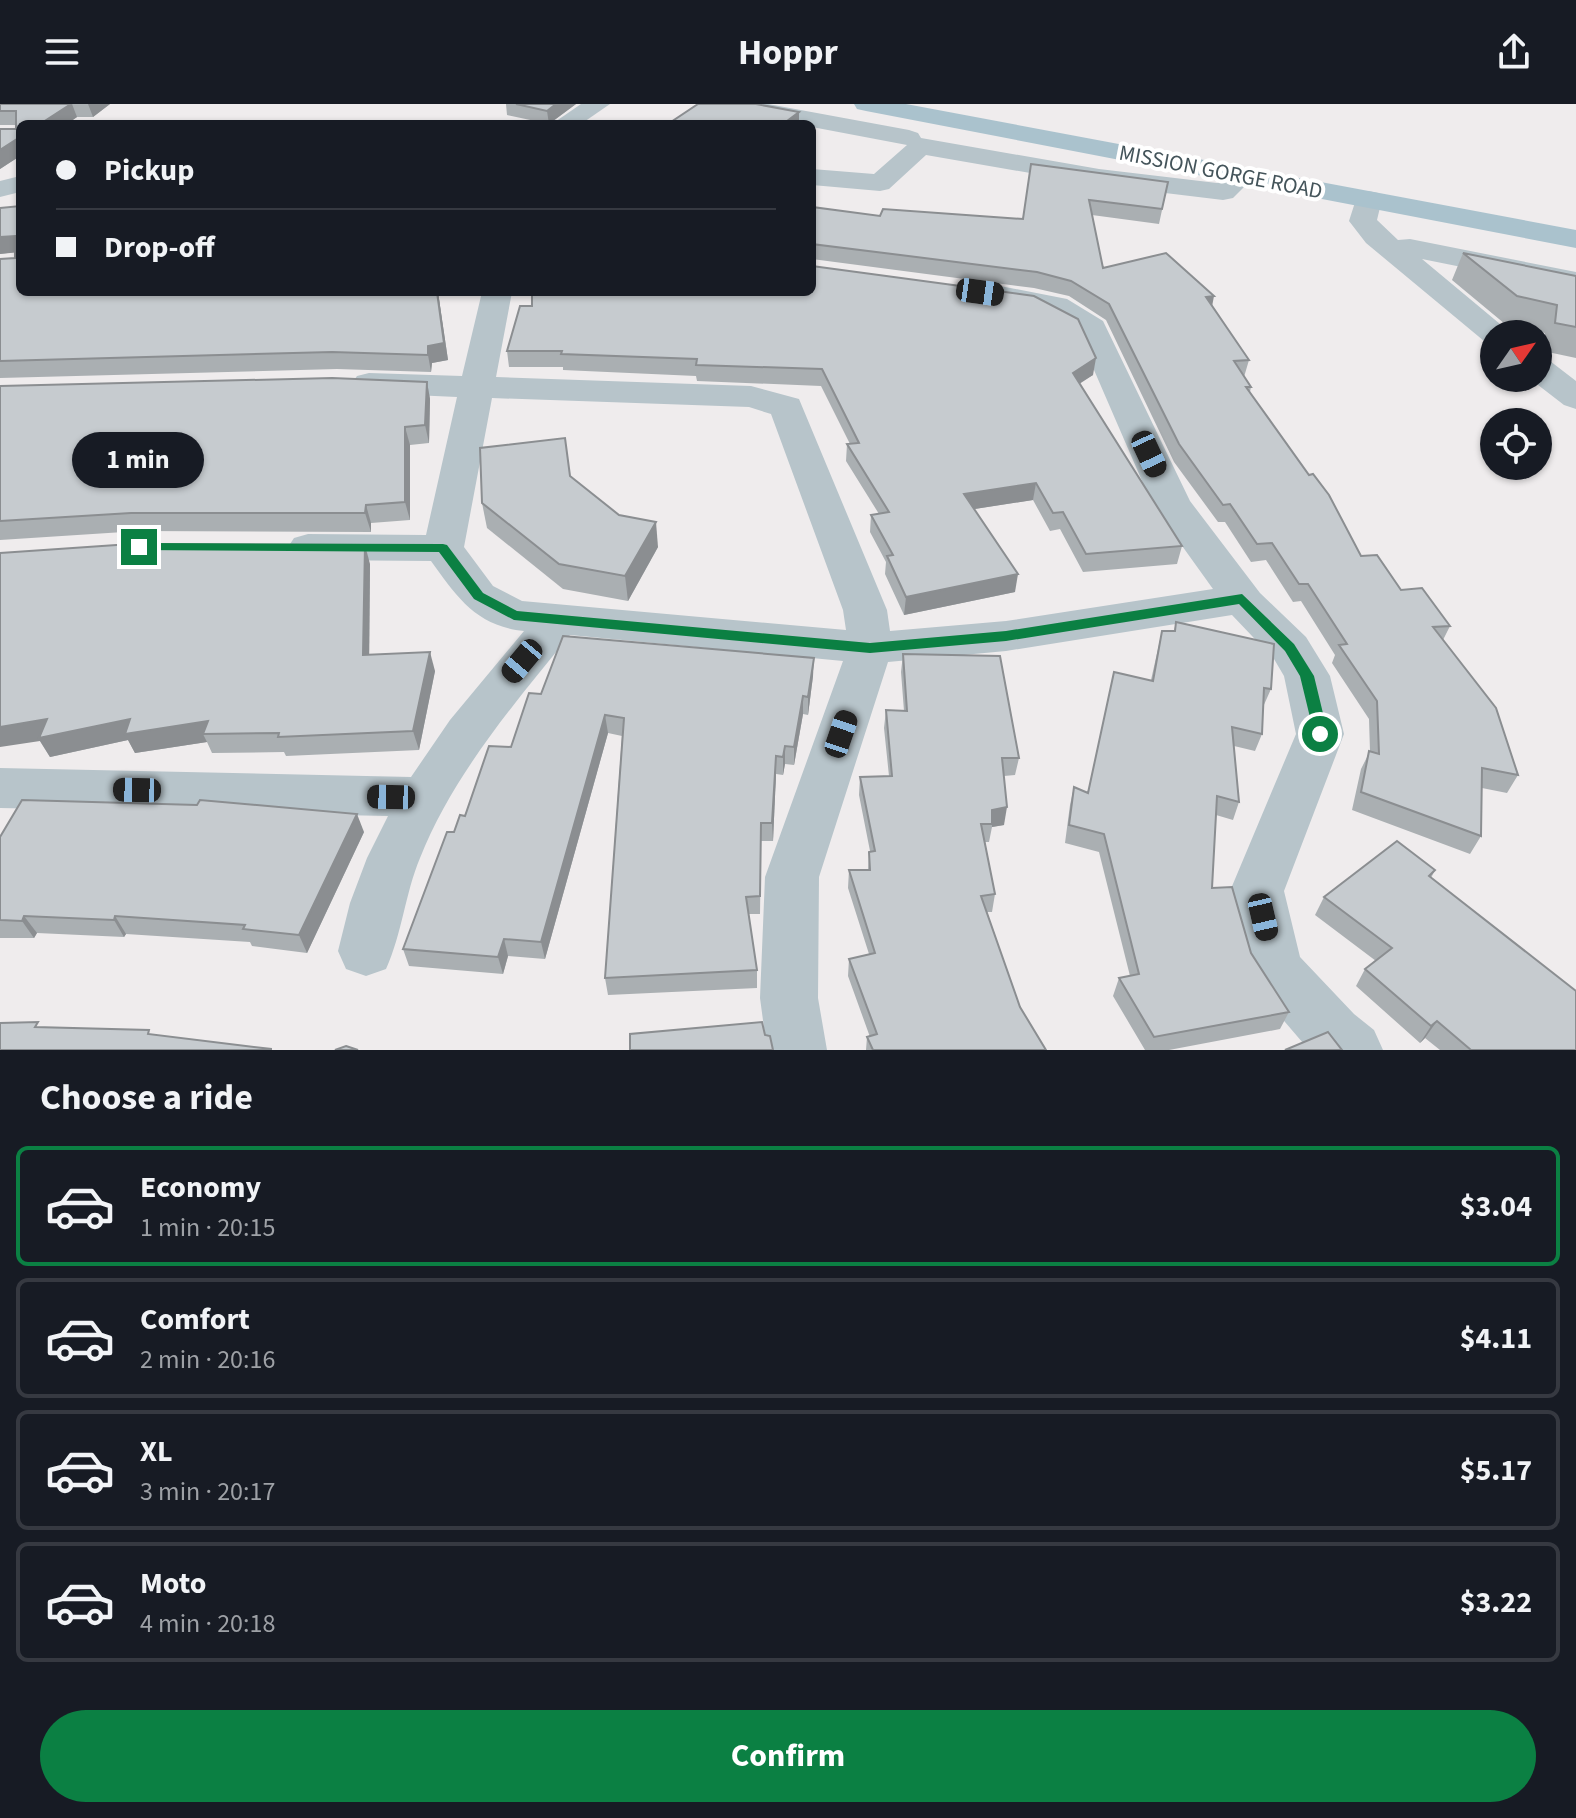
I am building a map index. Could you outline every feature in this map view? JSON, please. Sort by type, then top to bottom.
[{"type":"main road","name":"MISSION GORGE ROAD","points":[[866,104],[1233,184],[1368,199],[1576,239]]},
{"type":"main road","name":"MISSION GORGE ROAD","points":[[971,104],[1576,215]]},
{"type":"lane","points":[[571,120],[598,104]]},
{"type":"lane","points":[[730,104],[808,120]]},
{"type":"lane","points":[[816,177],[880,183],[934,117]]},
{"type":"lane","points":[[816,122],[1099,177],[1233,184],[1222,209],[1229,221]]},
{"type":"lane","points":[[1368,199],[1363,221],[1376,237],[1480,321]]},
{"type":"lane","points":[[1393,249],[1410,248],[1576,281]]},
{"type":"lane","points":[[961,289],[1056,306],[1092,328],[1172,504],[1242,599],[1290,648],[1307,676],[1320,734],[1257,891],[1275,969],[1333,1034],[1353,1050]]},
{"type":"lane","points":[[496,296],[443,548],[478,596],[514,615],[870,648],[1006,636],[1242,599]]},
{"type":"lane","points":[[1552,379],[1576,398]]},
{"type":"lane","points":[[337,382],[751,397],[786,407],[865,610],[870,648],[792,877],[789,998],[797,1050]]},
{"type":"lane","points":[[267,547],[443,548]]},
{"type":"lane","points":[[366,951],[373,909],[422,797],[486,704],[559,619]]},
{"type":"lane","points":[[0,788],[422,797]]},
{"type":"building","points":[[0,104],[71,104],[46,120],[16,120],[16,111],[0,111]]},
{"type":"building","points":[[516,104],[556,104],[547,111]]},
{"type":"building","points":[[698,104],[756,104],[799,112],[788,120],[674,120]]},
{"type":"building","points":[[0,129],[16,129],[16,140],[0,150]]},
{"type":"building","points":[[1031,164],[1168,182],[1162,209],[1089,200],[1103,268],[1166,253],[1214,296],[1206,297],[1249,360],[1234,361],[1251,387],[1246,387],[1309,475],[1313,474],[1329,495],[1361,556],[1377,555],[1401,590],[1422,588],[1450,626],[1433,627],[1496,708],[1518,775],[1482,768],[1481,836],[1361,792],[1369,751],[1379,754],[1377,701],[1339,645],[1347,644],[1308,584],[1299,584],[1272,543],[1257,544],[1230,504],[1223,505],[1179,444],[1109,304],[1071,281],[1037,272],[816,244],[816,208],[880,216],[883,209],[1023,219]]},
{"type":"building","points":[[16,206],[16,296],[438,296],[444,343],[428,346],[428,355],[332,352],[0,361],[0,259],[15,258],[15,236],[0,237],[0,208]]},
{"type":"building","points":[[1463,253],[1576,276],[1576,327],[1555,323],[1557,305],[1517,296]]},
{"type":"building","points":[[816,267],[1034,296],[1078,319],[1096,358],[1073,373],[1182,546],[1086,554],[1063,512],[1053,513],[1036,483],[964,494],[1018,574],[906,597],[887,556],[893,555],[871,515],[889,512],[847,444],[859,443],[822,369],[696,365],[697,359],[507,351],[520,306],[532,306],[532,296],[816,296]]},
{"type":"building","points":[[332,378],[427,382],[425,425],[405,427],[405,502],[366,505],[365,513],[131,513],[0,521],[0,386]]},
{"type":"building","points":[[565,438],[570,476],[619,515],[656,522],[625,576],[559,564],[482,503],[480,448]]},
{"type":"building","points":[[131,544],[365,545],[363,655],[430,652],[413,731],[278,737],[279,733],[203,734],[208,721],[125,734],[130,719],[39,738],[47,719],[0,727],[0,553]]},
{"type":"building","points":[[1176,622],[1274,644],[1271,689],[1264,688],[1262,734],[1232,727],[1239,802],[1217,796],[1212,888],[1232,887],[1251,953],[1289,1012],[1154,1037],[1119,978],[1139,974],[1104,834],[1069,825],[1074,787],[1088,793],[1114,672],[1153,681],[1162,631],[1175,631]]},
{"type":"building","points":[[563,636],[814,658],[808,697],[803,696],[794,747],[785,746],[783,757],[776,756],[772,823],[761,823],[760,896],[746,897],[757,970],[605,978],[624,718],[605,715],[541,942],[504,939],[498,957],[403,949],[447,832],[454,832],[460,815],[465,816],[489,746],[511,747],[529,693],[541,694]]},
{"type":"building","points":[[903,654],[1000,656],[1019,758],[1002,758],[1007,807],[992,810],[992,824],[981,824],[995,894],[981,896],[1020,1007],[1046,1050],[873,1050],[867,1037],[877,1034],[849,959],[875,953],[849,870],[870,870],[869,852],[875,851],[860,777],[892,776],[886,710],[907,711]]},
{"type":"building","points":[[22,800],[197,805],[200,800],[357,814],[299,935],[243,929],[245,925],[115,916],[114,920],[24,916],[22,921],[0,920],[0,837]]},
{"type":"building","points":[[1397,841],[1435,870],[1429,876],[1576,991],[1576,1050],[1471,1050],[1437,1021],[1431,1026],[1365,969],[1392,948],[1324,897]]},
{"type":"building","points":[[38,1022],[35,1027],[149,1030],[148,1034],[271,1050],[0,1050],[0,1023]]},
{"type":"building","points":[[762,1022],[773,1050],[630,1050],[630,1034]]},
{"type":"building","points":[[1328,1032],[1342,1050],[1285,1050]]},
{"type":"building","points":[[346,1046],[358,1050],[335,1050]]},
{"type":"route","points":[[139,547],[443,548],[478,596],[514,615],[870,648],[1006,636],[1242,599],[1290,648],[1307,676],[1320,734]]}]
